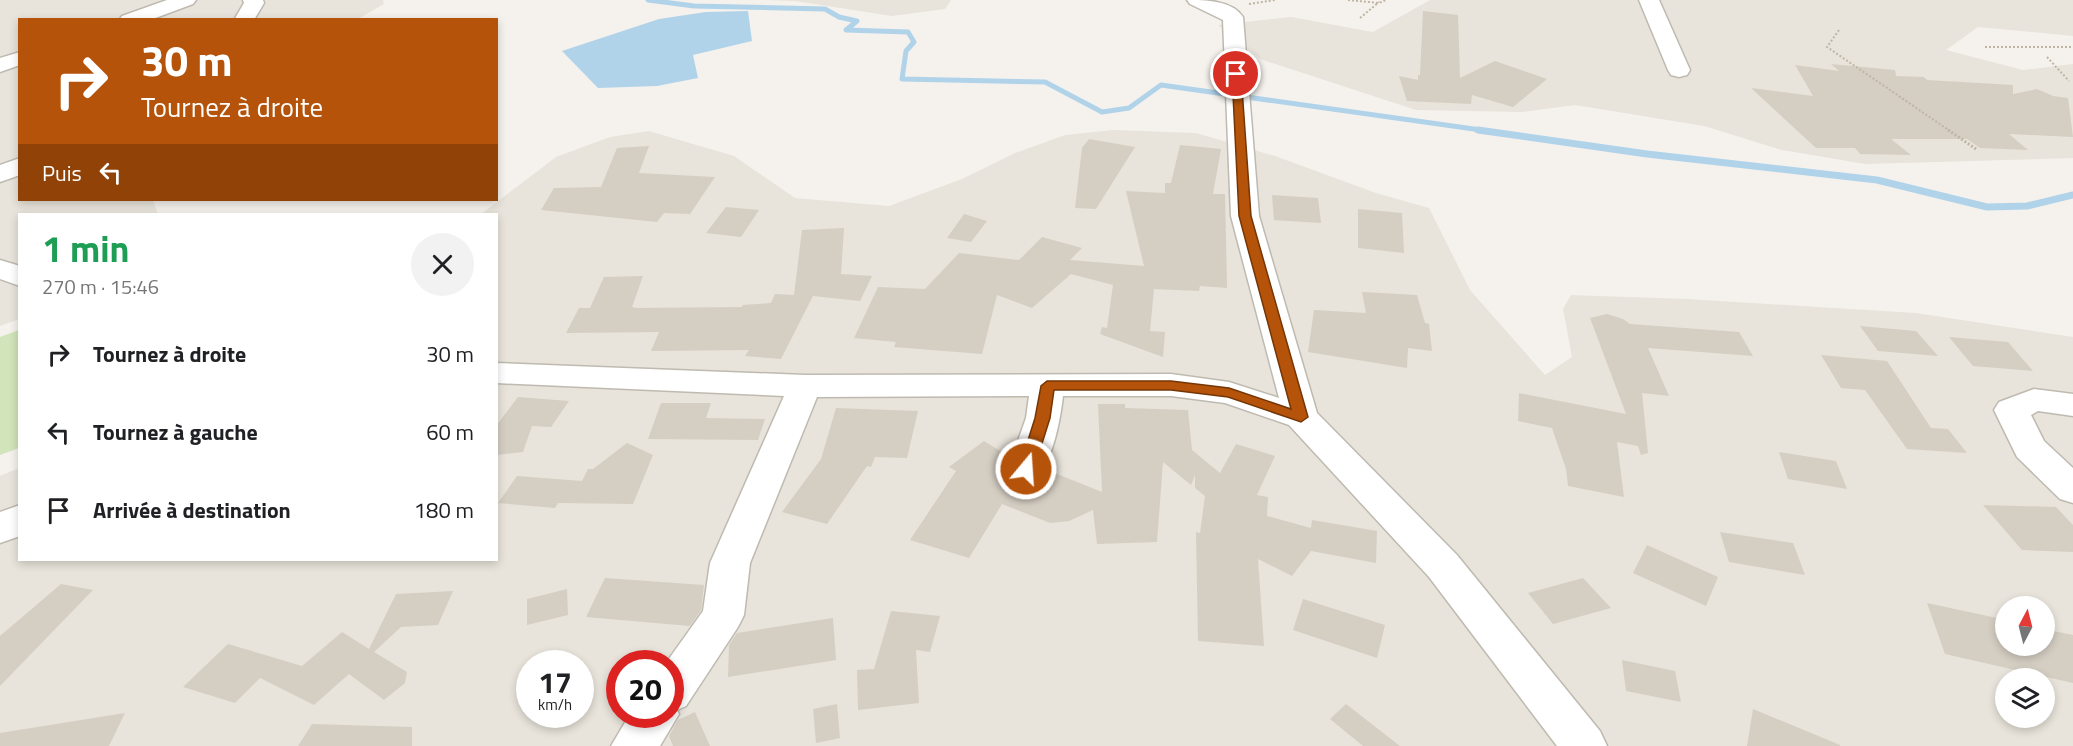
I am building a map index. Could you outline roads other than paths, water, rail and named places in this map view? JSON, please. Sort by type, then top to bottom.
[{"type":"street","points":[[135,18],[186,0]]},
{"type":"street","points":[[245,18],[254,3],[253,0]]},
{"type":"street","points":[[1197,0],[1233,17],[1245,216],[1301,417]]},
{"type":"street","points":[[1649,0],[1679,70]]},
{"type":"street","points":[[0,65],[18,59]]},
{"type":"street","points":[[0,174],[18,167]]},
{"type":"street","points":[[0,269],[18,276]]},
{"type":"street","points":[[498,373],[805,386],[1183,387],[1229,393],[1301,417],[1443,566],[1586,744]]},
{"type":"street","points":[[684,672],[723,615],[730,563],[805,386]]},
{"type":"street","points":[[1026,469],[1043,418],[1047,386]]},
{"type":"street","points":[[2073,405],[2034,400],[2011,410],[2030,448],[2073,490]]},
{"type":"street","points":[[0,529],[18,520]]},
{"type":"street","points":[[634,746],[646,728]]},
{"type":"water","points":[[748,11],[752,41],[693,55],[698,78],[657,86],[598,88],[562,51],[659,19],[706,12]]},
{"type":"waterway","points":[[648,0],[694,6],[825,9],[839,17],[857,21],[846,30],[908,32],[914,42],[906,51],[902,79],[1045,82],[1102,112],[1129,108],[1161,85],[1488,131]]},
{"type":"waterway","points":[[1478,130],[1647,154],[1877,180],[1987,207],[2027,206],[2073,195]]}]
